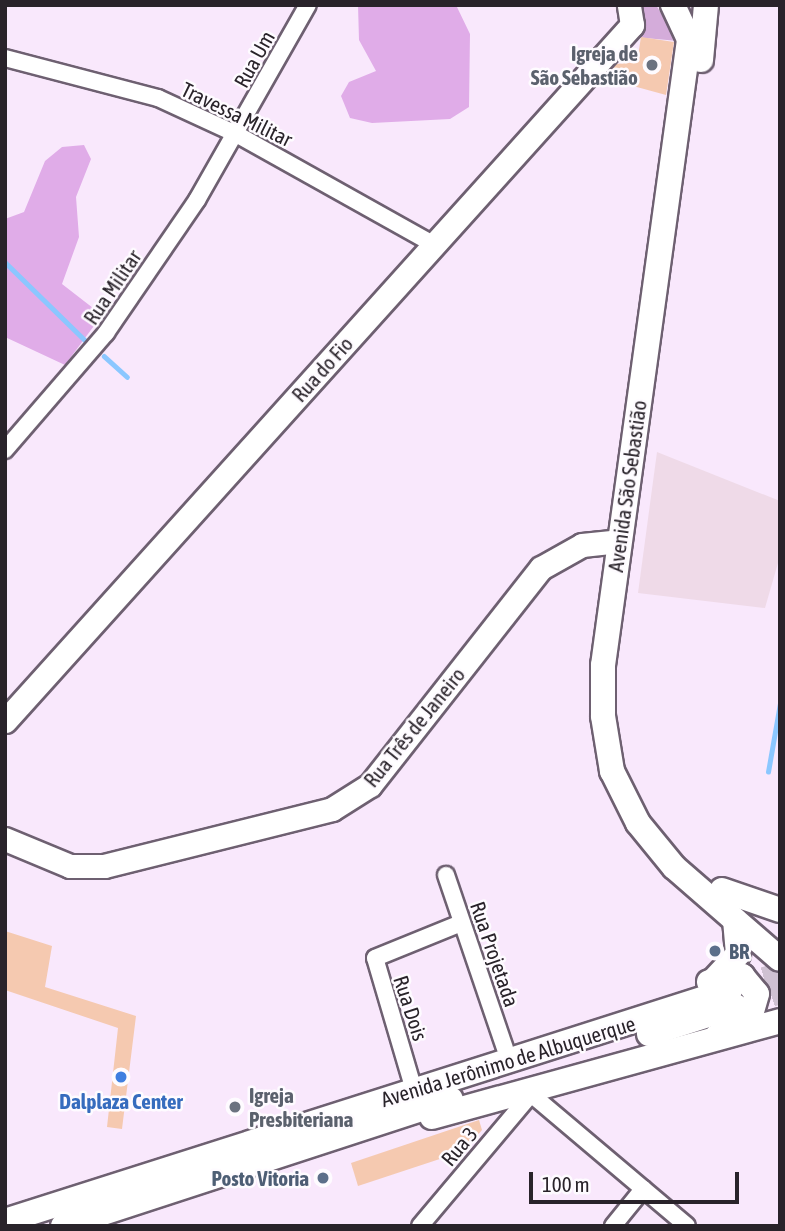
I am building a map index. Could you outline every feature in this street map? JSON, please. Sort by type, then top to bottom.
[{"type":"main road","points":[[675,8],[691,16],[706,5]]},
{"type":"main road","name":"Avenida São Sebastião","points":[[706,5],[616,697],[624,755],[648,811],[683,857],[780,939]]},
{"type":"main road","name":"Avenida São Sebastião","points":[[675,8],[689,40],[619,541],[602,690],[612,771],[654,846],[780,959]]},
{"type":"main road","points":[[722,890],[780,910]]},
{"type":"main road","points":[[726,992],[738,954],[735,920]]},
{"type":"main road","points":[[308,1120],[411,1080],[505,1048],[726,992],[742,976],[758,998],[750,1018],[717,1036]]},
{"type":"main road","name":"Avenida Jerônimo de Albuquerque","points":[[5,1221],[308,1120],[424,1090],[726,992]]},
{"type":"main road","name":"Avenida Jerônimo de Albuquerque","points":[[63,1226],[349,1133],[726,992]]},
{"type":"main road","points":[[349,1133],[531,1094],[717,1036],[780,1021]]},
{"type":"street","name":"Rua Um","points":[[236,134],[308,5]]},
{"type":"street","name":"Rua do Fio","points":[[5,721],[632,25],[631,10]]},
{"type":"street","name":"Travessa Militar","points":[[5,58],[158,99],[236,134],[435,245]]},
{"type":"street","name":"Rua Militar","points":[[5,450],[106,333],[236,134]]},
{"type":"street","name":"Rua Três de Janeiro","points":[[5,839],[70,866],[104,866],[332,809],[370,785],[541,568],[582,545],[619,541]]},
{"type":"street","name":"Rua Projetada","points":[[446,875],[505,1048]]},
{"type":"street","name":"Rua Dois","points":[[411,1080],[375,958],[461,923]]},
{"type":"street","points":[[531,1094],[687,1226]]},
{"type":"street","name":"Rua 3","points":[[420,1226],[531,1094]]},
{"type":"street","points":[[612,1226],[643,1189]]},
{"type":"shaded area","points":[[358,5],[456,5],[470,34],[469,107],[450,119],[372,123],[350,118],[341,96],[349,82],[376,71],[359,40]]},
{"type":"shaded area","points":[[641,5],[656,5],[678,41],[634,37],[644,19]]},
{"type":"shaded area","points":[[84,145],[91,159],[76,197],[79,237],[62,284],[102,315],[65,365],[5,337],[5,219],[24,212],[45,161],[62,147]]},
{"type":"shaded area","points":[[657,452],[780,501],[780,556],[765,608],[638,593]]},
{"type":"building","name":"Igreja de São Sebastião","points":[[641,37],[674,42],[666,95],[604,78],[616,64],[637,62]]},
{"type":"building","name":"Dalplaza Center","points":[[5,931],[52,946],[45,987],[136,1016],[122,1129],[107,1127],[118,1028],[5,990]]},
{"type":"building","points":[[479,1120],[482,1130],[464,1151],[358,1186],[351,1163]]},
{"type":"waterway","points":[[5,262],[86,341]]},
{"type":"waterway","points":[[104,356],[127,377]]},
{"type":"waterway","points":[[768,772],[780,703]]},
{"type":"tunnel","points":[[730,990],[780,974]]},
{"type":"tunnel","points":[[737,1006],[780,992]]},
{"type":"place","name":"Igreja de São Sebastião","points":[[652,65]]},
{"type":"place","name":"BR","points":[[715,951]]},
{"type":"place","name":"Dalplaza Center","points":[[121,1077]]},
{"type":"place","name":"Igreja Presbiteriana","points":[[235,1107]]},
{"type":"place","name":"Posto Vitoria","points":[[323,1178]]}]
